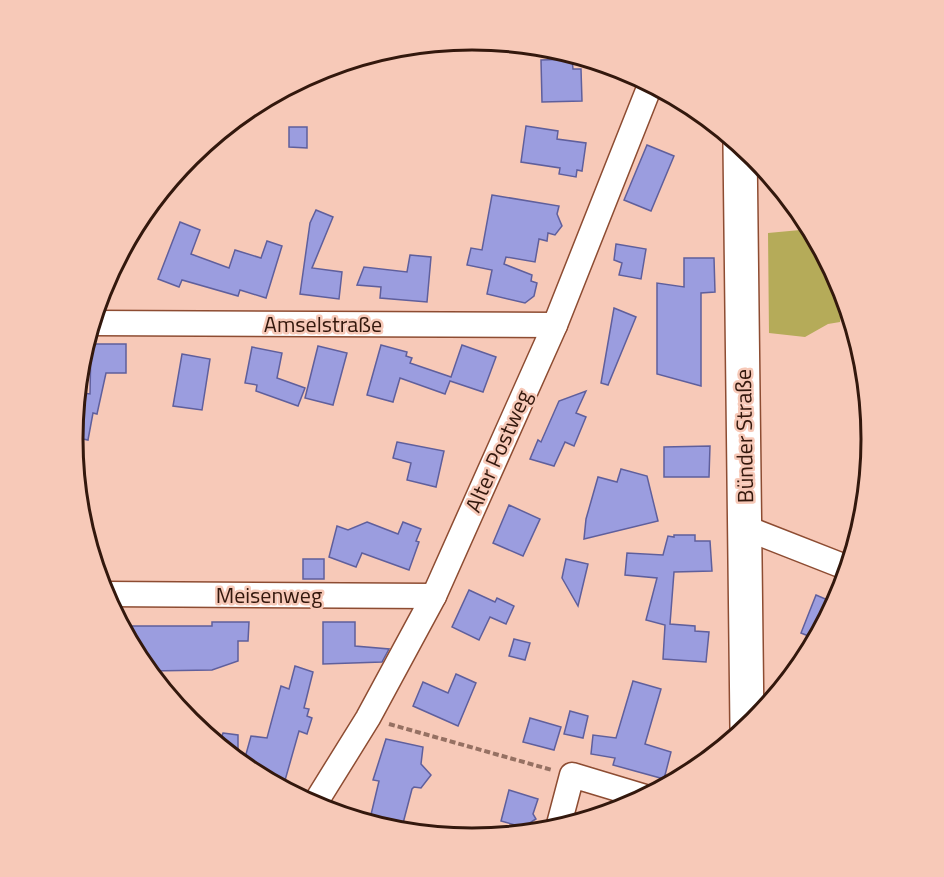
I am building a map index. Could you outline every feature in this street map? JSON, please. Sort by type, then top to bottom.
[{"type":"main road","name":"Bünder Straße","points":[[740,157],[747,714]]},
{"type":"street","name":"Alter Postweg","points":[[319,796],[368,718],[434,596],[555,325],[648,92]]},
{"type":"street","name":"Amselstraße","points":[[101,322],[555,325]]},
{"type":"street","points":[[746,528],[840,565]]},
{"type":"street","name":"Meisenweg","points":[[116,594],[434,596]]},
{"type":"street","points":[[561,817],[572,775],[632,793]]},
{"type":"path","points":[[368,718],[572,775]]},
{"type":"shaded area","points":[[800,230],[821,266],[840,313],[840,322],[828,324],[805,337],[769,333],[768,233]]},
{"type":"building","points":[[558,59],[572,63],[573,69],[581,69],[582,101],[542,102],[541,60]]},
{"type":"building","points":[[526,126],[558,131],[557,139],[586,143],[582,171],[577,170],[576,177],[559,174],[560,168],[521,162]]},
{"type":"building","points":[[289,127],[307,127],[307,148],[289,147]]},
{"type":"building","points":[[647,145],[674,156],[651,211],[624,200]]},
{"type":"building","points":[[492,195],[559,206],[557,214],[562,226],[555,235],[548,233],[547,241],[539,239],[535,262],[506,257],[504,264],[532,275],[531,281],[537,283],[534,296],[525,303],[487,294],[492,270],[467,265],[471,248],[482,250]]},
{"type":"building","points":[[316,210],[333,217],[312,268],[342,272],[339,299],[300,294],[310,223]]},
{"type":"building","points":[[180,222],[200,230],[191,254],[229,268],[235,250],[261,258],[267,241],[282,246],[266,298],[240,290],[238,296],[182,280],[179,287],[158,279]]},
{"type":"building","points":[[616,244],[646,249],[641,279],[619,275],[622,263],[614,260]]},
{"type":"building","points":[[410,255],[431,257],[427,302],[380,298],[381,287],[357,285],[364,267],[407,272]]},
{"type":"building","points":[[684,258],[714,258],[715,292],[701,293],[701,386],[657,374],[657,283],[684,287]]},
{"type":"building","points":[[614,308],[636,317],[608,385],[601,383]]},
{"type":"building","points":[[95,344],[126,344],[126,373],[106,373],[97,414],[93,413],[88,440],[83,439],[84,413],[86,393],[90,394],[91,360]]},
{"type":"building","points":[[381,345],[407,352],[406,356],[412,358],[410,363],[451,377],[462,345],[496,357],[483,392],[450,381],[445,394],[400,378],[393,402],[367,395]]},
{"type":"building","points":[[318,346],[347,353],[333,405],[305,398]]},
{"type":"building","points":[[252,347],[282,353],[277,378],[305,388],[298,406],[256,391],[257,385],[245,383]]},
{"type":"building","points":[[182,354],[210,359],[202,410],[173,406]]},
{"type":"building","points":[[586,391],[576,413],[586,417],[574,446],[565,442],[554,466],[530,459],[538,440],[541,442],[559,401]]},
{"type":"building","points":[[397,442],[444,451],[436,487],[407,480],[411,463],[393,458]]},
{"type":"building","points":[[710,446],[709,477],[664,477],[664,447]]},
{"type":"building","points":[[621,469],[647,476],[658,521],[584,539],[586,519],[598,477],[617,482]]},
{"type":"building","points":[[509,505],[540,519],[523,556],[493,543]]},
{"type":"building","points":[[367,522],[398,534],[403,522],[421,529],[409,570],[362,553],[356,567],[329,557],[337,526],[348,530]]},
{"type":"building","points":[[674,535],[695,535],[695,541],[710,541],[712,571],[674,572],[670,624],[695,626],[695,631],[709,632],[706,662],[663,659],[665,625],[646,620],[657,578],[625,575],[627,553],[663,555],[668,536],[674,537]]},
{"type":"building","points":[[303,559],[324,559],[324,579],[303,579]]},
{"type":"building","points":[[566,559],[588,564],[578,606],[562,578]]},
{"type":"building","points":[[469,590],[495,602],[497,598],[514,606],[506,624],[490,617],[479,640],[452,627]]},
{"type":"building","points":[[816,595],[826,599],[807,636],[801,633]]},
{"type":"building","points":[[212,622],[249,622],[248,641],[238,641],[238,661],[212,670],[160,671],[131,626],[212,626]]},
{"type":"building","points":[[323,622],[355,622],[355,646],[389,649],[382,662],[323,664]]},
{"type":"building","points":[[514,639],[530,643],[525,660],[509,656]]},
{"type":"building","points":[[295,666],[313,672],[304,708],[309,709],[307,716],[312,718],[307,734],[299,731],[285,779],[246,755],[251,736],[267,738],[281,686],[289,689]]},
{"type":"building","points":[[456,674],[476,683],[458,726],[413,706],[423,682],[448,693]]},
{"type":"building","points":[[633,681],[661,689],[645,744],[671,752],[665,776],[660,778],[613,765],[615,758],[591,754],[593,735],[616,738]]},
{"type":"building","points":[[570,711],[588,716],[583,738],[564,734]]},
{"type":"building","points":[[530,718],[561,727],[554,750],[523,742]]},
{"type":"building","points":[[223,733],[238,735],[238,749],[235,747],[222,736]]},
{"type":"building","points":[[386,739],[423,747],[421,764],[431,775],[421,788],[412,789],[404,821],[371,814],[379,781],[373,780]]},
{"type":"building","points":[[509,790],[538,799],[533,814],[536,819],[531,823],[515,825],[501,821]]}]
